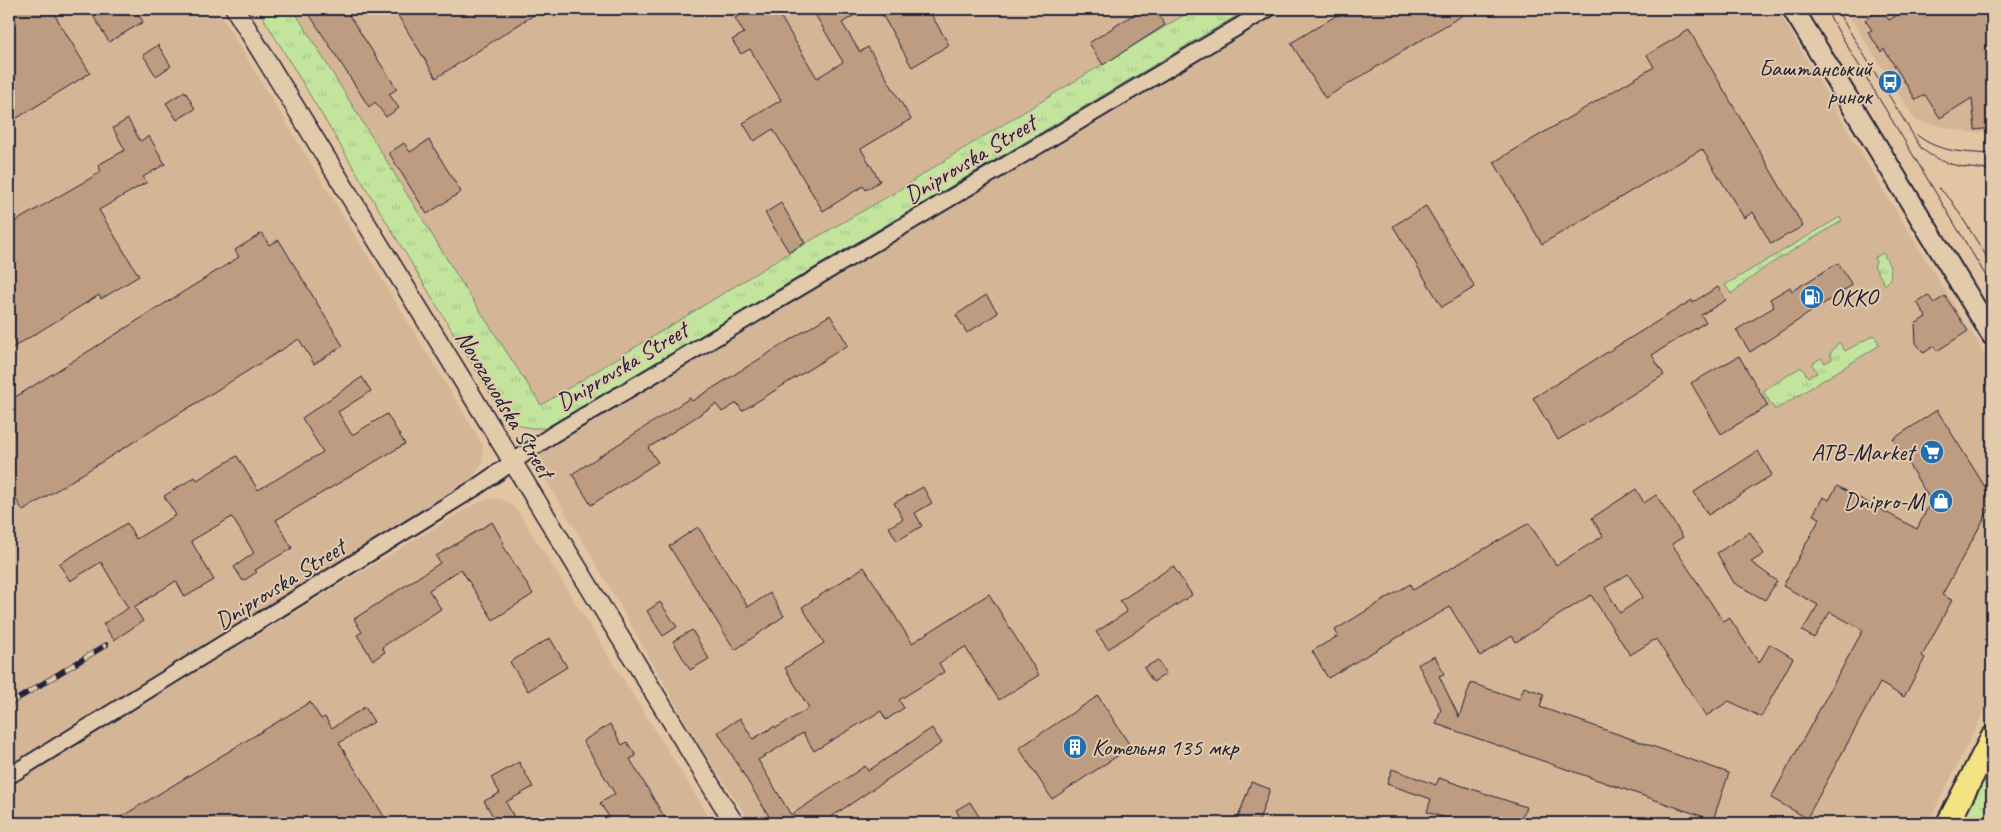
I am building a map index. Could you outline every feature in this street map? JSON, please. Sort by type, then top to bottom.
[{"type":"main road","points":[[1793,9],[1992,335]]},
{"type":"main road","points":[[1948,823],[1992,738]]},
{"type":"street","name":"Novozavodska Street","points":[[235,9],[734,823]]},
{"type":"street","name":"Dniprovska Street","points":[[9,776],[292,603],[514,462],[552,435],[1268,9]]},
{"type":"shaded area","points":[[9,9],[217,9],[474,430],[483,446],[483,462],[475,475],[458,488],[9,767]]},
{"type":"shaded area","points":[[293,9],[1194,9],[953,155],[894,193],[789,253],[541,405],[458,277]]},
{"type":"shaded area","points":[[1285,9],[1777,9],[1883,190],[1992,366],[1992,696],[1928,823],[751,823],[698,743],[543,475],[541,455],[547,447],[636,393],[759,323]]},
{"type":"shaded area","points":[[1845,9],[1992,9],[1992,131],[1973,133],[1916,121]]},
{"type":"shaded area","points":[[488,499],[501,499],[514,507],[523,519],[713,823],[9,823],[9,785],[467,508]]},
{"type":"green space","points":[[258,9],[293,9],[458,277],[541,405],[789,253],[894,193],[953,155],[1194,9],[1248,9],[546,428],[529,428],[513,421],[497,405]]},
{"type":"green space","points":[[1840,217],[1842,221],[1767,266],[1731,294],[1725,285]]},
{"type":"green space","points":[[1883,253],[1891,273],[1885,285],[1874,266],[1876,262],[1874,258]]},
{"type":"green space","points":[[1874,335],[1880,345],[1775,410],[1763,391],[1801,367],[1808,377],[1817,373],[1812,364],[1821,358],[1825,363],[1832,359],[1830,354],[1839,342],[1845,351]]},
{"type":"green space","points":[[1992,761],[1992,823],[1961,823]]},
{"type":"building","points":[[9,9],[51,9],[90,73],[9,123]]},
{"type":"building","points":[[89,9],[135,9],[143,22],[109,42]]},
{"type":"building","points":[[306,9],[345,9],[397,89],[389,94],[399,108],[386,117],[375,102],[369,107]]},
{"type":"building","points":[[394,9],[543,9],[436,78]]},
{"type":"building","points":[[751,9],[776,9],[817,78],[843,62],[812,9],[864,9],[842,23],[860,52],[868,47],[911,119],[861,149],[880,181],[866,190],[863,186],[823,211],[773,129],[754,141],[743,123],[781,100],[750,49],[741,54],[732,40],[744,33],[735,18]]},
{"type":"building","points":[[879,9],[928,9],[949,45],[912,67]]},
{"type":"building","points":[[1142,9],[1155,9],[1165,25],[1103,65],[1089,43]]},
{"type":"building","points":[[1347,9],[1473,9],[1325,98],[1291,43]]},
{"type":"building","points":[[1882,9],[1889,20],[1907,9],[1992,9],[1992,128],[1975,130],[1972,98],[1940,118],[1925,95],[1916,100],[1884,49],[1881,52],[1868,32],[1872,30],[1865,20]]},
{"type":"building","points":[[1689,30],[1803,226],[1771,244],[1753,212],[1744,218],[1702,149],[1542,244],[1494,162],[1654,67],[1647,55]]},
{"type":"building","points":[[158,45],[171,66],[156,76],[143,55]]},
{"type":"building","points":[[185,91],[195,109],[177,120],[166,103]]},
{"type":"building","points":[[128,119],[140,141],[149,136],[165,164],[143,177],[147,182],[99,210],[139,276],[101,299],[99,295],[9,350],[9,225],[101,172],[98,165],[125,150],[113,128]]},
{"type":"building","points":[[429,140],[461,192],[427,214],[389,153],[404,143],[410,152]]},
{"type":"building","points":[[781,203],[805,243],[789,252],[765,213]]},
{"type":"building","points":[[1426,206],[1475,287],[1442,307],[1393,226]]},
{"type":"building","points":[[262,233],[269,245],[279,240],[343,346],[314,364],[299,339],[23,511],[9,488],[9,401],[239,257],[235,250]]},
{"type":"building","points":[[1838,263],[1852,285],[1750,352],[1736,330],[1774,307],[1770,299],[1790,287],[1792,291]]},
{"type":"building","points":[[1718,287],[1726,300],[1701,315],[1706,322],[1652,355],[1664,375],[1558,440],[1533,398],[1692,300],[1693,302]]},
{"type":"building","points":[[986,295],[998,313],[967,333],[956,315]]},
{"type":"building","points":[[1928,295],[1934,303],[1945,296],[1968,331],[1937,351],[1934,346],[1924,353],[1916,343],[1915,324],[1926,317],[1917,302]]},
{"type":"building","points":[[830,315],[848,345],[742,411],[737,403],[722,412],[716,404],[648,448],[658,462],[591,505],[572,474],[690,398],[692,401]]},
{"type":"building","points":[[1739,356],[1768,406],[1721,434],[1691,383]]},
{"type":"building","points":[[362,377],[371,391],[338,412],[352,435],[387,414],[405,444],[276,520],[292,548],[255,570],[257,572],[243,581],[234,567],[254,553],[232,517],[191,541],[214,580],[185,597],[176,581],[134,607],[143,621],[114,640],[103,624],[128,608],[101,562],[70,581],[59,564],[127,523],[136,539],[176,515],[164,496],[195,477],[197,480],[237,456],[258,490],[323,452],[302,418]]},
{"type":"building","points":[[1937,410],[1992,498],[1992,504],[1942,595],[1952,600],[1922,656],[1925,658],[1904,697],[1880,683],[1807,818],[1771,798],[1863,630],[1830,612],[1814,638],[1802,631],[1818,605],[1783,586],[1820,518],[1813,515],[1823,497],[1829,500],[1837,486],[1917,529],[1931,501],[1893,439]]},
{"type":"building","points":[[1758,451],[1772,475],[1708,515],[1694,492]]},
{"type":"building","points":[[923,487],[932,503],[915,513],[922,526],[897,541],[889,527],[903,519],[894,503]]},
{"type":"building","points":[[1636,489],[1644,503],[1656,495],[1683,537],[1672,544],[1723,621],[1729,617],[1759,663],[1770,644],[1793,658],[1761,717],[1729,701],[1706,716],[1656,639],[1630,655],[1591,595],[1516,642],[1512,636],[1480,656],[1450,607],[1328,678],[1312,651],[1338,636],[1335,630],[1410,584],[1413,590],[1529,523],[1556,565],[1603,536],[1592,518]],"holes":[[[1628,574],[1643,597],[1620,613],[1605,588]]]},
{"type":"building","points":[[492,522],[504,543],[502,544],[533,594],[493,620],[461,569],[429,590],[441,609],[382,647],[385,652],[373,660],[357,635],[362,632],[354,619],[440,563],[436,556]]},
{"type":"building","points":[[698,527],[748,607],[770,593],[784,616],[735,650],[669,546]]},
{"type":"building","points":[[1750,532],[1764,554],[1751,562],[1777,581],[1765,600],[1734,583],[1717,553]]},
{"type":"building","points":[[1173,566],[1192,595],[1108,649],[1096,632],[1127,612],[1120,601]]},
{"type":"building","points":[[864,567],[912,643],[989,594],[1039,675],[999,700],[965,647],[939,663],[944,672],[899,700],[904,708],[886,720],[881,711],[814,751],[803,733],[758,760],[791,815],[865,766],[868,771],[932,728],[942,743],[822,823],[773,823],[718,732],[740,718],[753,739],[775,726],[776,728],[809,708],[785,668],[824,643],[802,607]]},
{"type":"building","points":[[660,602],[677,627],[663,636],[647,611]]},
{"type":"building","points":[[692,630],[709,659],[690,670],[673,641]]},
{"type":"building","points":[[550,638],[567,667],[528,691],[510,662]]},
{"type":"building","points":[[1435,656],[1444,674],[1439,676],[1459,717],[1471,683],[1519,699],[1524,687],[1544,694],[1540,707],[1729,773],[1713,820],[1436,724],[1441,709],[1418,664]]},
{"type":"building","points":[[1158,660],[1166,674],[1153,682],[1144,668]]},
{"type":"building","name":"Котельня 135 мкр","points":[[1098,696],[1131,747],[1052,799],[1019,748]]},
{"type":"building","points":[[310,702],[321,719],[325,717],[332,728],[365,707],[374,722],[339,743],[388,823],[111,823]]},
{"type":"building","points":[[610,724],[622,745],[627,742],[636,756],[630,759],[668,823],[613,823],[600,803],[615,794],[583,741]]},
{"type":"building","points":[[519,762],[533,787],[506,802],[517,823],[497,823],[484,801],[500,793],[491,778]]},
{"type":"building","points":[[1392,769],[1436,785],[1439,778],[1526,807],[1520,823],[1462,823],[1427,812],[1431,799],[1387,784]]},
{"type":"building","points":[[1251,782],[1270,789],[1258,823],[1236,823]]},
{"type":"building","points":[[970,802],[983,823],[963,823],[956,810]]},
{"type":"tram line","points":[[1825,9],[1992,286]]},
{"type":"tram line","points":[[1836,9],[1921,148],[1937,159],[1954,165],[1992,170]]},
{"type":"tram line","points":[[1917,135],[1925,141],[1943,148],[1962,152],[1992,154]]},
{"type":"tram line","points":[[1939,188],[1951,200],[1992,265]]},
{"type":"railway","points":[[9,704],[106,645]]},
{"type":"place","name":"Баштанський ринок","points":[[1890,82]]},
{"type":"place","name":"OKKO","points":[[1812,297]]},
{"type":"place","name":"ATB-Market","points":[[1932,452]]},
{"type":"place","name":"Dnipro-M","points":[[1941,501]]},
{"type":"place","name":"Котельня 135 мкр","points":[[1075,747]]}]
